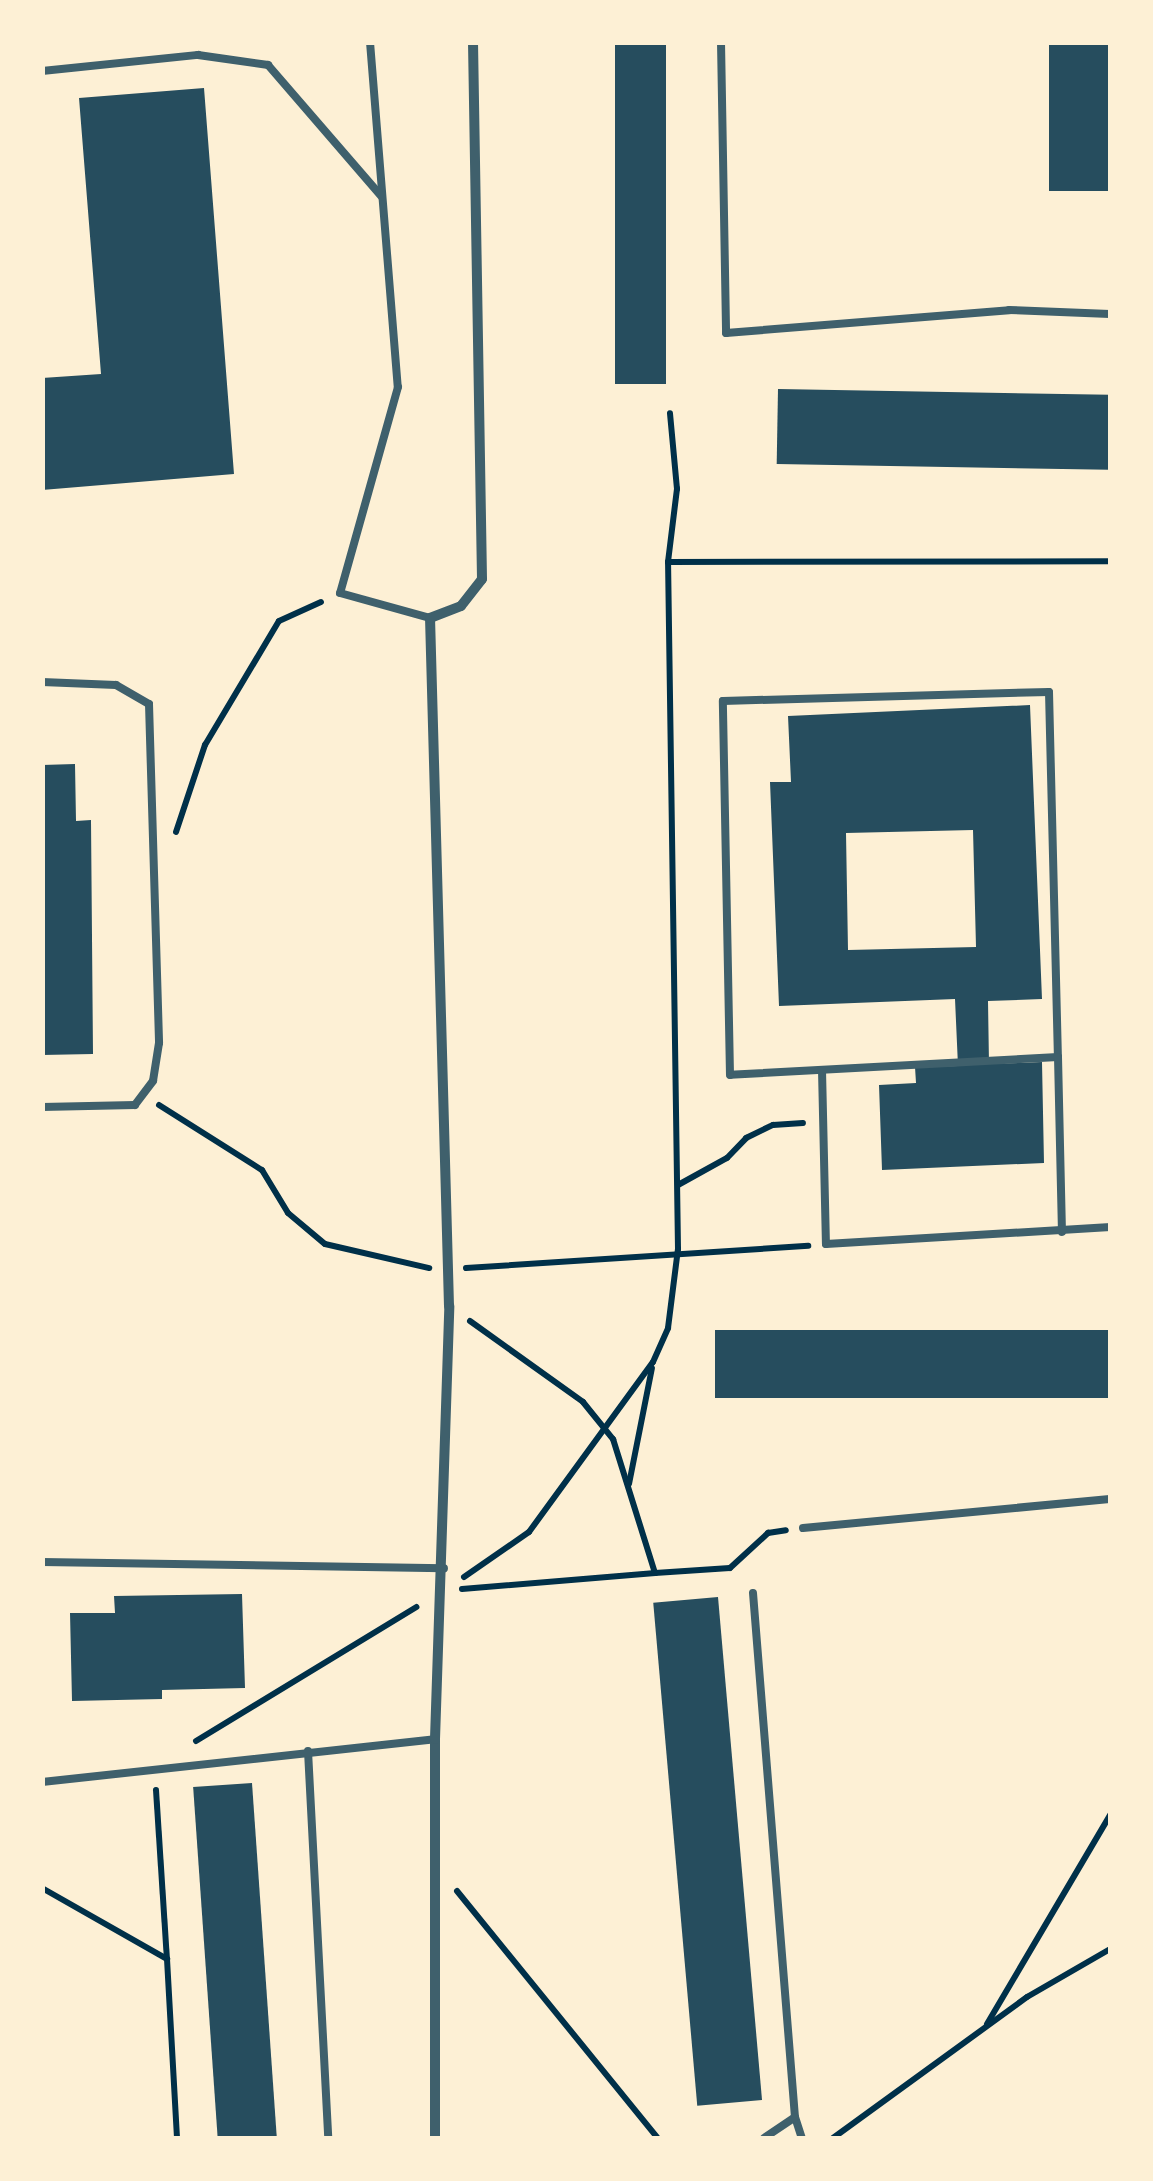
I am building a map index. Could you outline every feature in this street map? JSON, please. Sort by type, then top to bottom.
[{"type":"street","points":[[435,2138],[434,1739],[444,1590],[449,1306],[430,618],[461,606],[482,580],[473,42]]},
{"type":"lane","points":[[370,42],[398,387],[340,593],[430,618]]},
{"type":"lane","points":[[720,42],[726,333],[1009,310],[1110,314]]},
{"type":"lane","points":[[42,71],[198,55],[268,65],[382,198]]},
{"type":"lane","points":[[42,682],[116,685],[148,704],[160,1043],[145,1096],[128,1108],[42,1107]]},
{"type":"lane","points":[[1058,1057],[730,1075],[723,701],[1048,692],[1058,1057],[1062,1232]]},
{"type":"lane","points":[[822,1070],[826,1244],[1110,1227]]},
{"type":"lane","points":[[802,1528],[1110,1499]]},
{"type":"lane","points":[[42,1562],[444,1568]]},
{"type":"lane","points":[[752,1593],[795,2117],[802,2138]]},
{"type":"lane","points":[[42,1782],[434,1739]]},
{"type":"lane","points":[[308,1751],[328,2138]]},
{"type":"lane","points":[[764,2138],[795,2117]]},
{"type":"path","points":[[628,1488],[654,1362],[668,1328],[678,1250],[668,562],[677,489],[670,413]]},
{"type":"path","points":[[668,562],[1110,561]]},
{"type":"path","points":[[174,838],[205,744],[280,621],[340,593]]},
{"type":"path","points":[[145,1096],[262,1170],[288,1213],[325,1244],[416,1267]]},
{"type":"path","points":[[678,1185],[772,1125],[814,1123]]},
{"type":"path","points":[[497,1264],[678,1250],[816,1246]]},
{"type":"path","points":[[449,1306],[584,1402],[604,1428],[655,1573]]},
{"type":"path","points":[[444,1590],[529,1532],[654,1362]]},
{"type":"path","points":[[444,1590],[730,1568],[768,1533]]},
{"type":"path","points":[[984,2029],[1110,1815]]},
{"type":"path","points":[[434,1863],[658,2138]]},
{"type":"path","points":[[42,1888],[167,1959],[177,2138]]},
{"type":"path","points":[[834,2138],[984,2029],[1110,1949]]},
{"type":"building","points":[[615,42],[666,42],[666,384],[615,384]]},
{"type":"building","points":[[1049,42],[1108,42],[1108,191],[1049,191]]},
{"type":"building","points":[[204,88],[234,474],[42,490],[42,378],[101,374],[79,98]]},
{"type":"building","points":[[778,389],[1110,395],[1109,470],[777,464]]},
{"type":"building","points":[[1030,705],[1042,999],[988,1001],[989,1064],[1042,1062],[1044,1163],[882,1170],[879,1085],[916,1083],[915,1067],[958,1066],[955,999],[779,1006],[770,782],[791,782],[788,716]],"holes":[[[973,830],[976,947],[848,950],[846,833]]]},
{"type":"building","points":[[75,764],[76,821],[91,820],[93,1054],[42,1055],[42,765]]},
{"type":"building","points":[[715,1330],[1110,1330],[1110,1398],[715,1398]]},
{"type":"building","points":[[242,1594],[245,1688],[162,1690],[162,1699],[72,1701],[70,1613],[115,1613],[114,1596]]},
{"type":"building","points":[[718,1597],[762,2100],[697,2106],[653,1603]]},
{"type":"building","points":[[252,1783],[277,2138],[218,2138],[193,1787]]}]
